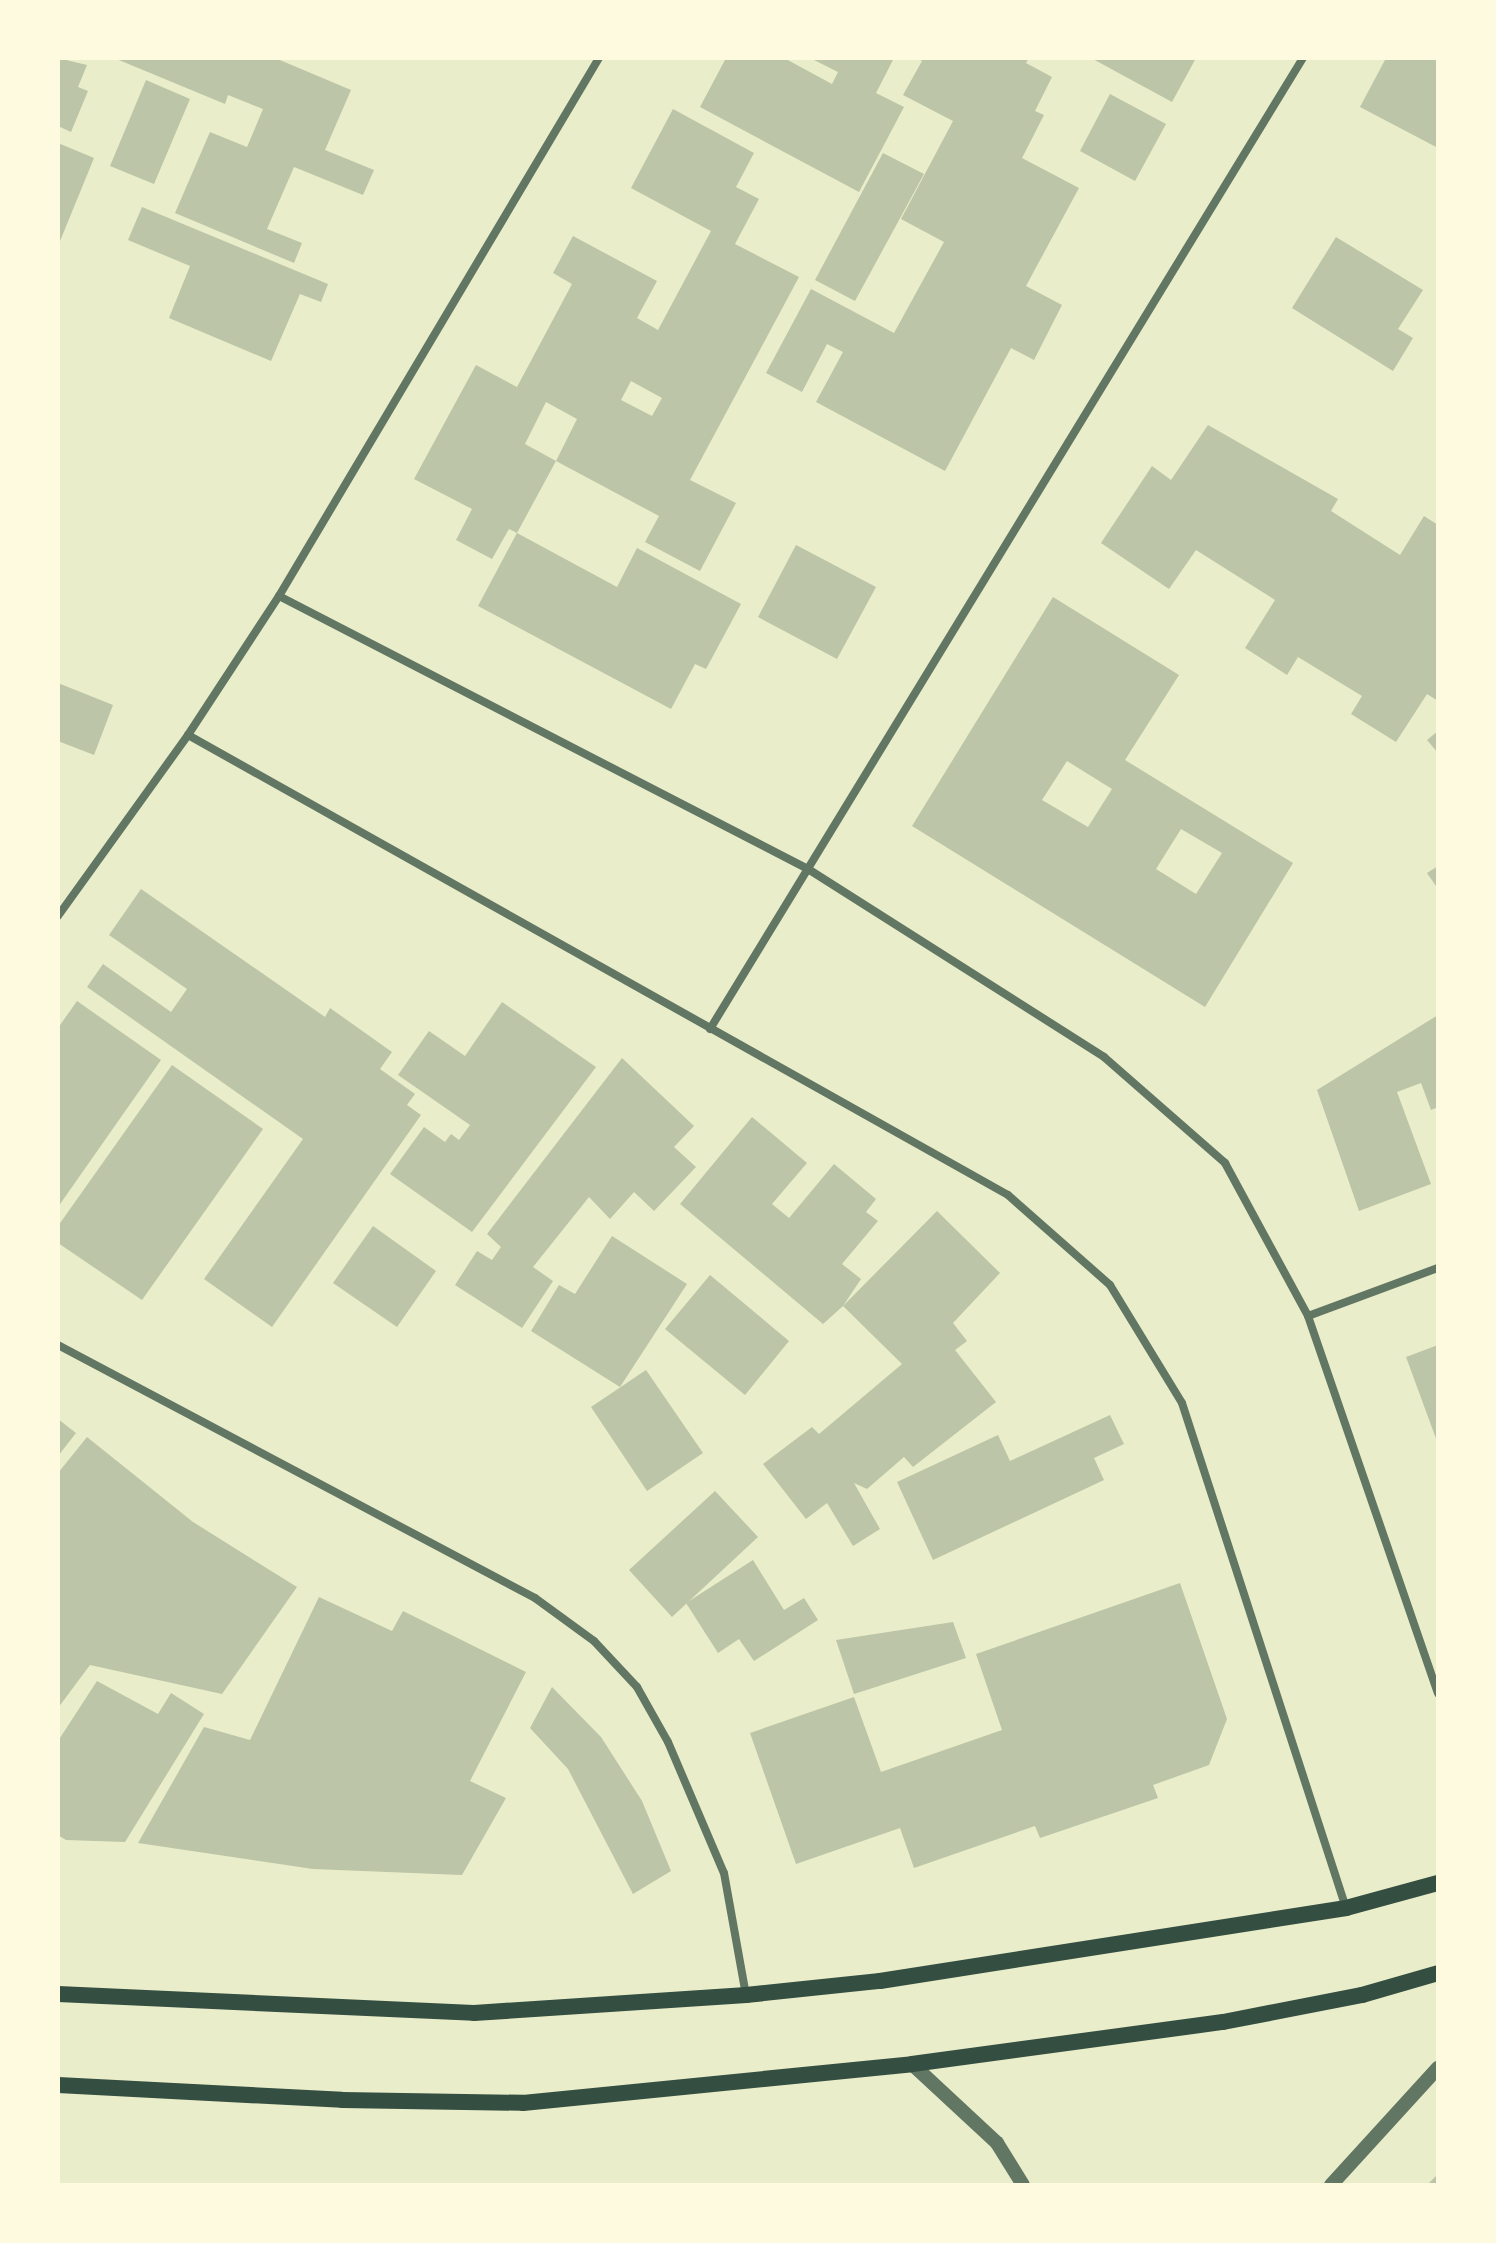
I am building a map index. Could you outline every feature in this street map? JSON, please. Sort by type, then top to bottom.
[{"type":"main road","points":[[58,1994],[474,2013],[746,1995],[880,1981],[1346,1908],[1438,1883]]},
{"type":"main road","points":[[58,2085],[342,2100],[523,2103],[912,2064],[1223,2022],[1362,1995],[1438,1973]]},
{"type":"street","points":[[58,916],[188,735],[279,596],[599,58]]},
{"type":"street","points":[[710,1029],[1303,58]]},
{"type":"street","points":[[279,596],[808,869],[1104,1057],[1225,1163],[1308,1316],[1438,1693]]},
{"type":"street","points":[[188,735],[1008,1195],[1110,1285],[1182,1403],[1346,1908]]},
{"type":"street","points":[[1308,1316],[1438,1268]]},
{"type":"street","points":[[58,1345],[535,1598],[594,1641],[637,1687],[668,1742],[724,1873],[746,1995]]},
{"type":"street","points":[[912,2064],[997,2143],[1023,2185]]},
{"type":"street","points":[[1331,2185],[1438,2068]]},
{"type":"building","points":[[58,58],[87,65],[78,87],[88,91],[71,132],[58,126]]},
{"type":"building","points":[[114,58],[275,58],[351,90],[325,150],[374,170],[363,195],[294,167],[267,229],[302,243],[294,263],[175,213],[210,132],[247,147],[263,109],[228,95],[225,104]]},
{"type":"building","points":[[726,58],[784,58],[832,84],[838,72],[810,58],[894,58],[876,93],[904,107],[859,192],[700,107]]},
{"type":"building","points":[[917,58],[1029,58],[1026,63],[1052,77],[1035,111],[1044,115],[1022,158],[1079,188],[1026,286],[1062,305],[1034,360],[1011,348],[945,471],[816,402],[843,352],[827,344],[802,392],[766,373],[811,289],[894,333],[944,242],[901,219],[953,121],[903,95],[922,61]]},
{"type":"building","points":[[1091,58],[1196,58],[1172,102]]},
{"type":"building","points":[[1386,58],[1438,58],[1438,148],[1360,107]]},
{"type":"building","points":[[146,80],[190,99],[154,184],[110,166]]},
{"type":"building","points":[[1110,94],[1166,124],[1135,181],[1080,151]]},
{"type":"building","points":[[673,109],[754,153],[736,187],[759,199],[735,244],[799,277],[690,480],[736,503],[700,571],[645,542],[659,516],[556,461],[517,533],[509,529],[492,559],[456,540],[472,509],[414,479],[476,365],[517,387],[572,284],[553,273],[573,236],[657,281],[637,318],[658,330],[711,231],[631,188]],"holes":[[[631,381],[662,398],[652,416],[621,400]],[[546,402],[577,419],[556,461],[525,444]]]},
{"type":"building","points":[[58,143],[94,158],[58,246]]},
{"type":"building","points":[[883,153],[924,174],[855,301],[815,280]]},
{"type":"building","points":[[142,207],[328,284],[321,302],[300,294],[271,361],[169,318],[190,266],[128,240]]},
{"type":"building","points":[[1336,237],[1423,290],[1398,329],[1413,338],[1393,371],[1292,308]]},
{"type":"building","points":[[1208,425],[1338,499],[1331,511],[1400,555],[1424,516],[1438,525],[1438,701],[1427,694],[1396,742],[1351,714],[1362,696],[1298,657],[1287,675],[1245,648],[1275,600],[1196,550],[1169,589],[1101,543],[1152,466],[1171,480]]},
{"type":"building","points":[[517,533],[617,587],[637,548],[741,604],[706,669],[695,664],[671,709],[478,606]]},
{"type":"building","points":[[796,545],[876,587],[837,659],[758,617]]},
{"type":"building","points":[[1053,597],[1179,675],[1125,760],[1293,863],[1205,1007],[912,826]],"holes":[[[1067,761],[1112,789],[1088,827],[1042,800]],[[1181,829],[1222,853],[1196,894],[1156,869]]]},
{"type":"building","points":[[58,683],[113,705],[94,755],[58,741]]},
{"type":"building","points":[[1438,731],[1438,753],[1427,740]]},
{"type":"building","points":[[1438,866],[1438,889],[1427,873]]},
{"type":"building","points":[[141,889],[325,1017],[330,1008],[392,1052],[380,1069],[415,1094],[407,1105],[421,1115],[272,1327],[204,1279],[303,1139],[87,987],[103,964],[171,1012],[187,989],[109,935]]},
{"type":"building","points":[[77,1001],[161,1060],[58,1207],[58,1028]]},
{"type":"building","points":[[502,1002],[596,1067],[472,1232],[390,1174],[424,1127],[445,1142],[451,1134],[459,1140],[470,1125],[398,1075],[429,1031],[465,1056]]},
{"type":"building","points":[[1438,1015],[1438,1107],[1431,1110],[1421,1083],[1397,1092],[1431,1184],[1359,1211],[1317,1090]]},
{"type":"building","points":[[622,1058],[694,1126],[674,1147],[696,1167],[654,1211],[634,1192],[610,1219],[589,1197],[533,1267],[553,1281],[522,1328],[455,1285],[477,1251],[492,1260],[501,1247],[487,1234]]},
{"type":"building","points":[[172,1065],[263,1129],[142,1300],[58,1243],[58,1226]]},
{"type":"building","points":[[752,1117],[807,1163],[772,1204],[789,1218],[834,1164],[876,1199],[866,1212],[878,1221],[842,1264],[861,1279],[843,1306],[823,1324],[680,1204]]},
{"type":"building","points":[[937,1211],[1000,1273],[953,1323],[967,1341],[955,1350],[996,1402],[913,1467],[904,1457],[867,1489],[854,1483],[880,1529],[853,1546],[827,1503],[806,1519],[763,1464],[812,1427],[819,1434],[902,1364],[843,1306]]},
{"type":"building","points":[[373,1226],[436,1271],[397,1327],[333,1283]]},
{"type":"building","points":[[612,1236],[687,1284],[620,1387],[531,1331],[559,1285],[575,1294]]},
{"type":"building","points":[[710,1275],[789,1341],[745,1395],[665,1329]]},
{"type":"building","points":[[1438,1345],[1438,1444],[1406,1357]]},
{"type":"building","points":[[646,1370],[703,1453],[647,1491],[591,1407]]},
{"type":"building","points":[[1110,1415],[1124,1444],[1094,1458],[1104,1480],[933,1560],[897,1482],[998,1435],[1010,1461]]},
{"type":"building","points":[[58,1419],[76,1433],[58,1456]]},
{"type":"building","points":[[87,1437],[193,1522],[297,1587],[222,1694],[90,1665],[58,1708],[58,1473]]},
{"type":"building","points":[[715,1491],[758,1537],[672,1617],[629,1570]]},
{"type":"building","points":[[753,1560],[784,1610],[804,1598],[818,1620],[754,1661],[739,1639],[718,1653],[686,1603]]},
{"type":"building","points":[[1180,1583],[1227,1719],[1209,1765],[1153,1785],[1158,1798],[1040,1838],[1035,1826],[914,1868],[900,1828],[796,1864],[750,1733],[854,1697],[881,1772],[1002,1730],[976,1654]]},
{"type":"building","points":[[319,1597],[392,1631],[403,1611],[526,1672],[470,1781],[506,1798],[462,1875],[313,1869],[138,1843],[204,1727],[250,1740]]},
{"type":"building","points":[[953,1622],[966,1658],[854,1694],[836,1640]]},
{"type":"building","points":[[97,1681],[158,1714],[171,1693],[204,1714],[125,1842],[66,1840],[58,1835],[58,1741]]},
{"type":"building","points":[[552,1687],[601,1737],[642,1801],[671,1871],[633,1894],[568,1769],[530,1728]]},
{"type":"building","points":[[1438,2174],[1438,2185],[1427,2185]]}]
